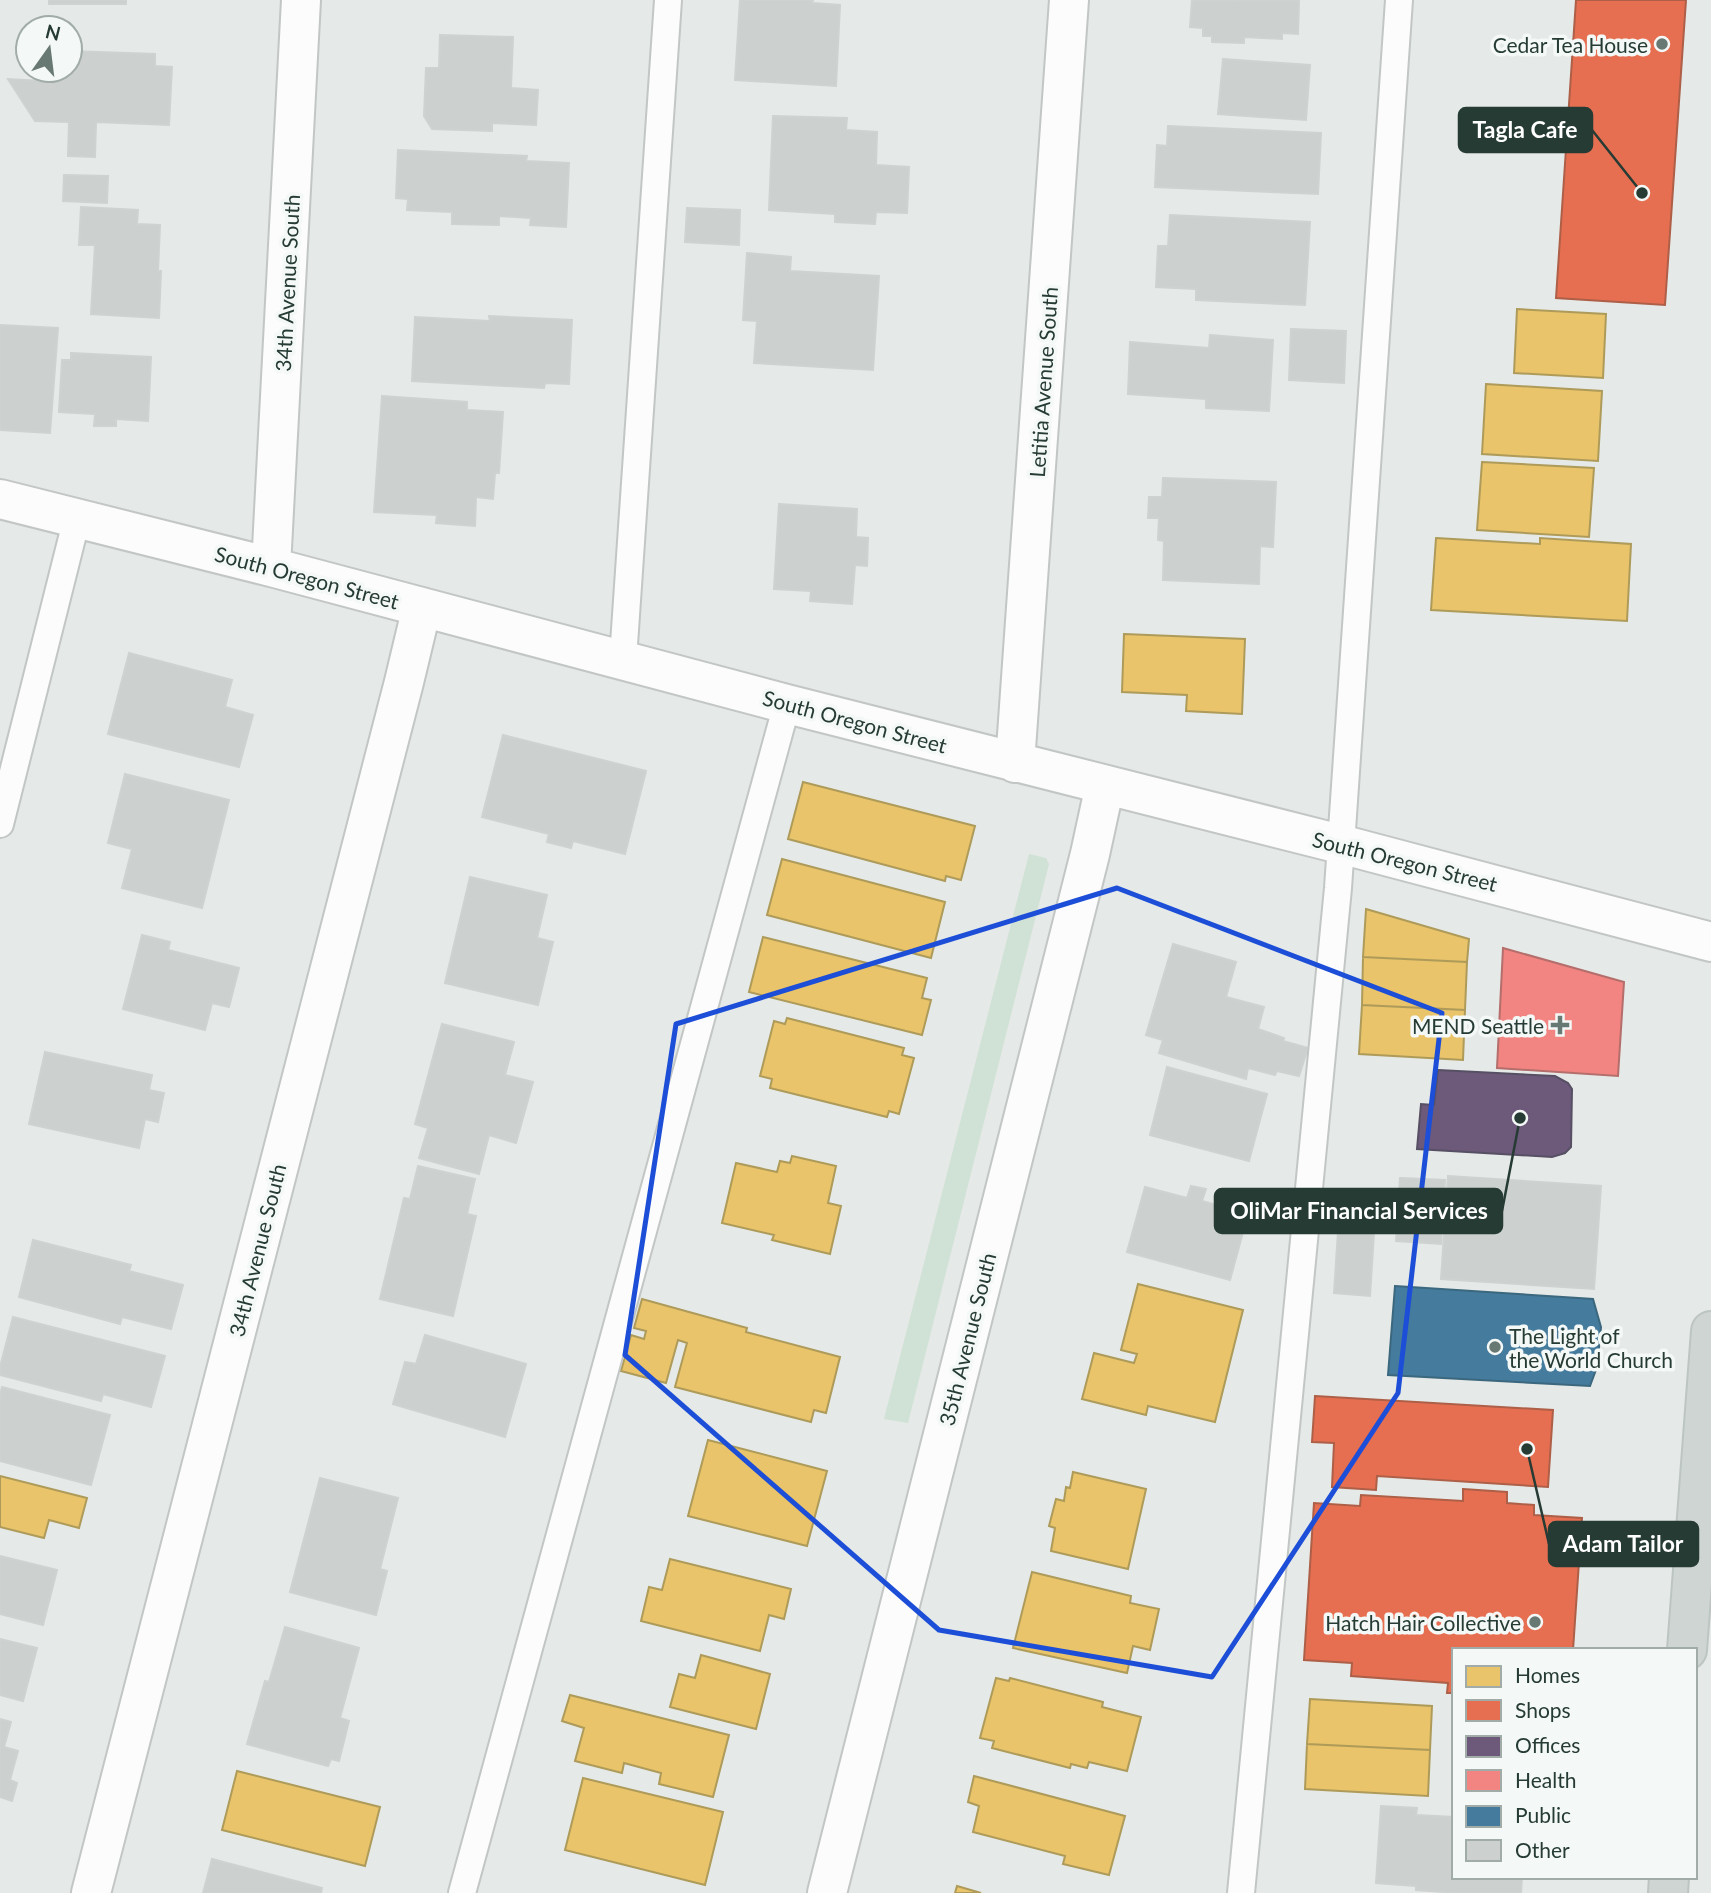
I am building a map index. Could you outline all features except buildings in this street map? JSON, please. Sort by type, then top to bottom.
[{"type":"main road","points":[[1687,1648],[1711,1331]]},
{"type":"street","name":"34th Avenue South","points":[[271,567],[301,0]]},
{"type":"street","name":"Letitia Avenue South","points":[[1015,763],[1069,0]]},
{"type":"street","name":"South Oregon Street","points":[[0,499],[1711,942]]},
{"type":"street","name":"34th Avenue South","points":[[92,1893],[422,607]]},
{"type":"street","name":"35th Avenue South","points":[[827,1893],[1105,785]]},
{"type":"lane","points":[[623,659],[668,0]]},
{"type":"lane","points":[[1241,1893],[1340,844],[1399,0]]},
{"type":"lane","points":[[0,824],[78,518]]},
{"type":"lane","points":[[462,1893],[787,704]]},
{"type":"highlighted area","points":[[1117,888],[1442,1013],[1398,1393],[1212,1677],[939,1630],[625,1355],[676,1024]]},
{"type":"green space","points":[[1029,854],[1046,858],[1049,864],[908,1423],[884,1419]]},
{"type":"place","name":"Cedar Tea House","points":[[1662,44]]},
{"type":"place","name":"Tagla Cafe","points":[[1642,193]]},
{"type":"place","name":"MEND Seattle","points":[[1560,1025]]},
{"type":"place","name":"OliMar Financial Services","points":[[1520,1118]]},
{"type":"place","name":"The Light of the World Church","points":[[1495,1347]]},
{"type":"place","name":"Adam Tailor","points":[[1527,1449]]},
{"type":"place","name":"Hatch Hair Collective","points":[[1535,1622]]}]
